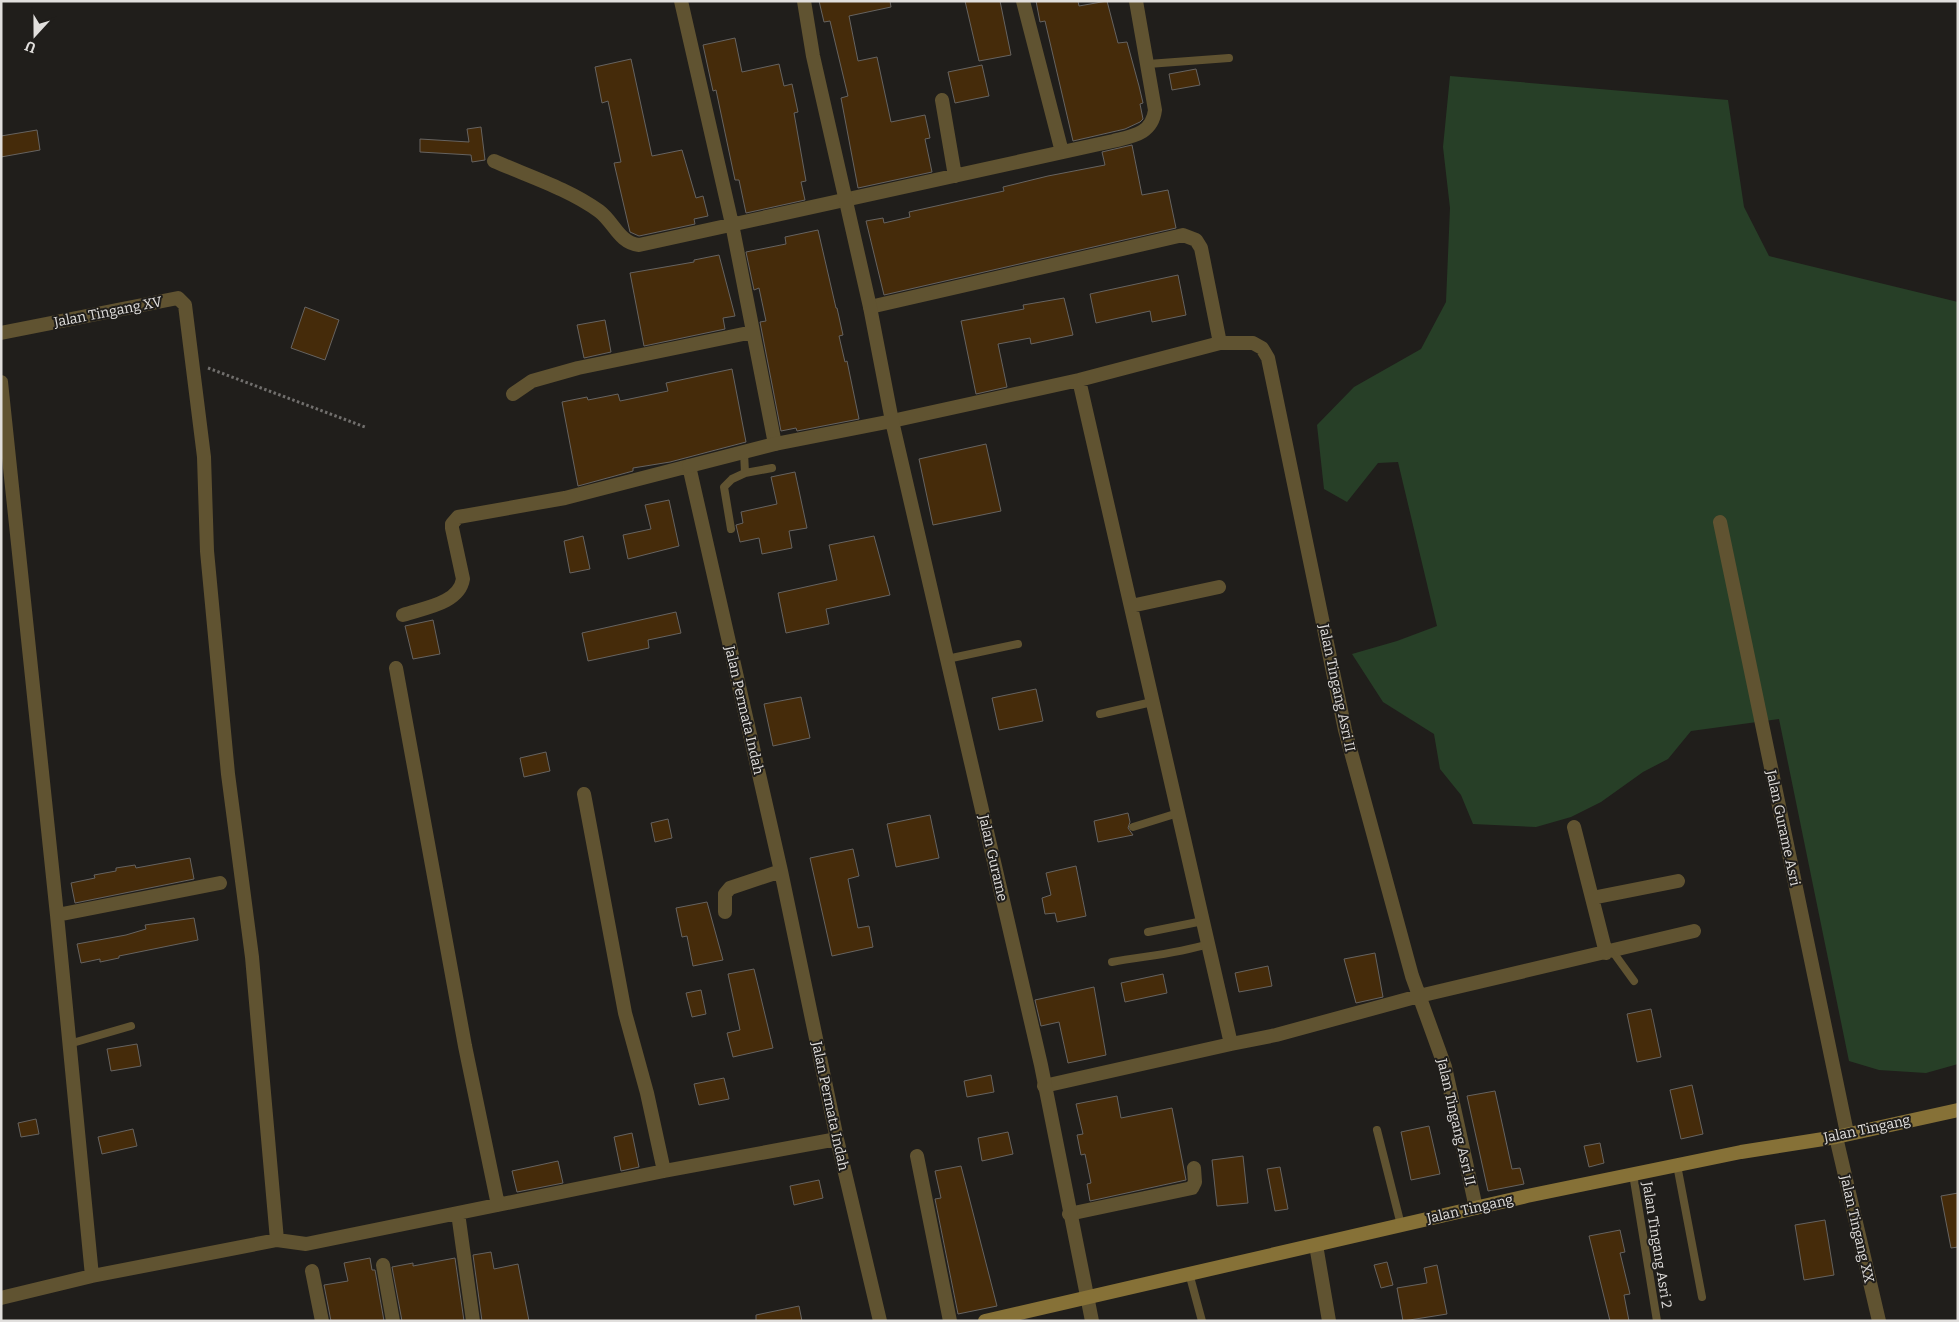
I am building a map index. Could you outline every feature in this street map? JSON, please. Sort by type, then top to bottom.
[{"type":"main road","name":"Jalan Tingang","points":[[984,1321],[1014,1318],[1086,1296],[1476,1208],[1677,1165],[1842,1135],[1958,1110]]},
{"type":"street","points":[[682,1],[732,224],[775,444]]},
{"type":"street","name":"Jalan Gurame","points":[[804,1],[813,56],[870,307],[892,421],[1044,1086],[1092,1321]]},
{"type":"street","points":[[1023,1],[1062,152]]},
{"type":"street","points":[[494,161],[588,204],[604,215],[622,237],[632,244],[645,244],[1141,134],[1154,120],[1155,110],[1136,1]]},
{"type":"street","points":[[942,100],[955,176]]},
{"type":"street","points":[[870,307],[1183,235],[1196,240],[1201,248],[1220,343]]},
{"type":"street","name":"Jalan Tingang XV","points":[[1,333],[178,298],[185,305],[193,363]]},
{"type":"street","points":[[513,394],[532,381],[578,368],[753,332]]},
{"type":"street","name":"Jalan Tingang Asri II","points":[[689,466],[775,444],[892,421],[1079,380],[1220,343],[1253,343],[1262,348],[1268,358],[1345,730],[1419,996],[1445,1067],[1476,1208]]},
{"type":"street","points":[[193,363],[204,457],[207,551],[226,755],[252,957],[277,1240]]},
{"type":"street","points":[[1079,380],[1231,1044]]},
{"type":"street","points":[[1,382],[58,914],[92,1276]]},
{"type":"street","points":[[403,615],[451,598],[462,587],[463,579],[452,528],[452,524],[458,517],[565,498],[689,466]]},
{"type":"street","name":"Jalan Permata Indah","points":[[689,466],[781,871],[836,1139],[880,1321]]},
{"type":"street","name":"Jalan Gurame Asri","points":[[1720,522],[1842,1135]]},
{"type":"street","points":[[1131,606],[1219,587]]},
{"type":"street","points":[[396,668],[463,1037],[498,1205]]},
{"type":"street","points":[[584,794],[625,1013],[647,1094],[664,1171]]},
{"type":"street","points":[[1574,827],[1592,898],[1610,952]]},
{"type":"street","points":[[725,912],[725,894],[730,888],[781,871]]},
{"type":"street","points":[[1592,898],[1678,881]]},
{"type":"street","points":[[58,914],[220,883]]},
{"type":"street","points":[[1044,1086],[1276,1035],[1419,996],[1694,931]]},
{"type":"street","name":"Jalan Tingang XX","points":[[1842,1135],[1879,1321]]},
{"type":"street","points":[[1,1298],[92,1276],[277,1240],[306,1244],[664,1171],[836,1139]]},
{"type":"street","points":[[917,1156],[950,1321]]},
{"type":"street","points":[[1069,1214],[1192,1188],[1195,1182],[1194,1168]]},
{"type":"street","points":[[458,1213],[473,1321]]},
{"type":"street","points":[[1316,1245],[1329,1321]]},
{"type":"street","points":[[383,1265],[393,1321]]},
{"type":"street","points":[[312,1271],[322,1321]]},
{"type":"lane","points":[[1148,64],[1228,58]]},
{"type":"lane","points":[[744,452],[745,473]]},
{"type":"lane","points":[[731,529],[724,487],[732,478],[745,473],[772,468]]},
{"type":"lane","points":[[947,659],[1018,644]]},
{"type":"lane","points":[[1100,714],[1152,702]]},
{"type":"lane","points":[[1133,828],[1178,814]]},
{"type":"lane","points":[[1148,932],[1203,921]]},
{"type":"lane","points":[[1112,962],[1163,952],[1180,953],[1208,944]]},
{"type":"lane","points":[[1610,952],[1634,981]]},
{"type":"lane","points":[[69,1044],[131,1026]]},
{"type":"lane","points":[[1377,1130],[1401,1225]]},
{"type":"lane","points":[[1677,1165],[1702,1297]]},
{"type":"lane","name":"Jalan Tingang Asri 2","points":[[1633,1174],[1657,1321]]},
{"type":"lane","points":[[1189,1273],[1202,1321]]},
{"type":"path","points":[[193,363],[365,427]]},
{"type":"green space","points":[[1450,76],[1728,100],[1744,207],[1769,256],[1958,302],[1958,1064],[1926,1073],[1879,1070],[1849,1061],[1779,719],[1691,731],[1668,759],[1643,772],[1601,802],[1571,817],[1536,827],[1473,824],[1461,795],[1440,769],[1434,734],[1383,702],[1352,654],[1397,641],[1437,626],[1398,462],[1378,463],[1347,502],[1324,489],[1317,425],[1354,387],[1421,349],[1446,302],[1450,208],[1443,147]]},
{"type":"building","points":[[819,1],[890,1],[891,7],[849,16],[858,61],[877,57],[891,122],[925,115],[930,138],[925,139],[932,172],[858,188],[841,98],[848,96],[830,21],[824,22]]},
{"type":"building","points":[[965,1],[1000,1],[1011,55],[979,61]]},
{"type":"building","points":[[1036,1],[1078,1],[1079,6],[1107,1],[1118,43],[1127,42],[1139,86],[1143,103],[1140,104],[1143,119],[1140,122],[1125,129],[1073,141],[1045,21],[1040,22]]},
{"type":"building","points":[[735,38],[742,72],[779,64],[784,86],[792,84],[798,112],[794,113],[806,181],[801,182],[805,200],[746,213],[739,180],[735,180],[716,90],[713,91],[703,45]]},
{"type":"building","points":[[631,59],[652,156],[682,150],[696,198],[703,196],[708,216],[694,219],[695,224],[639,236],[630,232],[614,163],[621,162],[608,101],[602,103],[595,67]]},
{"type":"building","points":[[982,65],[989,96],[955,103],[948,72]]},
{"type":"building","points":[[1196,69],[1200,85],[1172,90],[1169,74]]},
{"type":"building","points":[[481,127],[485,160],[472,162],[471,155],[420,152],[420,139],[469,142],[467,129]]},
{"type":"building","points":[[37,130],[40,150],[1,157],[1,136]]},
{"type":"building","points":[[1132,145],[1142,195],[1168,190],[1176,228],[884,295],[866,221],[883,218],[884,223],[910,217],[909,212],[1004,191],[1003,187],[1048,176],[1105,165],[1102,152]]},
{"type":"building","points":[[818,230],[843,335],[839,336],[845,362],[847,361],[859,419],[797,431],[796,428],[781,431],[760,322],[766,321],[759,288],[754,290],[746,252],[786,244],[785,237]]},
{"type":"building","points":[[719,255],[735,316],[723,318],[725,329],[644,346],[630,273],[694,262],[694,260]]},
{"type":"building","points":[[1178,275],[1186,315],[1152,322],[1150,311],[1096,323],[1090,294]]},
{"type":"building","points":[[1064,298],[1073,335],[1031,344],[1030,338],[998,344],[1007,387],[976,394],[961,321],[1024,309],[1023,305]]},
{"type":"building","points":[[305,307],[339,320],[325,360],[291,348]]},
{"type":"building","points":[[605,320],[611,352],[584,358],[577,325]]},
{"type":"building","points":[[732,369],[746,442],[670,462],[633,468],[633,471],[578,486],[562,402],[587,397],[588,400],[618,394],[620,401],[668,391],[666,383]]},
{"type":"building","points":[[986,444],[1001,511],[933,525],[919,459]]},
{"type":"building","points":[[795,472],[807,528],[789,531],[792,548],[762,554],[759,538],[740,542],[736,525],[743,523],[741,512],[777,504],[771,477]]},
{"type":"building","points":[[669,500],[679,546],[628,559],[623,535],[651,529],[645,505]]},
{"type":"building","points":[[583,536],[590,569],[570,573],[564,541]]},
{"type":"building","points":[[874,536],[890,595],[826,609],[829,624],[786,633],[778,593],[837,580],[829,545]]},
{"type":"building","points":[[676,612],[681,633],[648,640],[649,648],[588,661],[582,633]]},
{"type":"building","points":[[433,620],[440,654],[413,659],[405,626]]},
{"type":"building","points":[[1036,689],[1043,721],[999,730],[992,698]]},
{"type":"building","points":[[801,697],[810,738],[773,746],[764,704]]},
{"type":"building","points":[[546,752],[550,771],[524,777],[520,758]]},
{"type":"building","points":[[1128,813],[1130,822],[1128,828],[1133,835],[1098,842],[1094,821]]},
{"type":"building","points":[[930,815],[939,858],[896,867],[887,824]]},
{"type":"building","points":[[668,819],[672,838],[655,842],[651,823]]},
{"type":"building","points":[[853,849],[859,876],[848,879],[858,928],[869,926],[873,947],[832,956],[810,858]]},
{"type":"building","points":[[190,858],[194,879],[75,903],[71,883],[95,878],[94,875],[116,871],[116,868],[135,865],[136,868]]},
{"type":"building","points":[[1076,866],[1086,916],[1057,922],[1055,913],[1045,914],[1042,898],[1051,895],[1046,873]]},
{"type":"building","points":[[707,902],[723,960],[693,966],[687,936],[682,937],[676,908]]},
{"type":"building","points":[[194,918],[198,940],[119,956],[119,958],[100,962],[100,959],[81,963],[77,944],[126,935],[146,929],[145,925]]},
{"type":"building","points":[[1375,953],[1383,997],[1356,1003],[1344,959]]},
{"type":"building","points":[[1268,966],[1272,986],[1239,992],[1235,973]]},
{"type":"building","points":[[754,969],[773,1048],[733,1057],[727,1033],[740,1030],[728,974]]},
{"type":"building","points":[[1163,974],[1167,993],[1125,1002],[1121,983]]},
{"type":"building","points":[[1094,987],[1106,1055],[1068,1063],[1059,1022],[1041,1026],[1035,1000]]},
{"type":"building","points":[[701,990],[706,1014],[692,1017],[686,993]]},
{"type":"building","points":[[1651,1009],[1661,1057],[1637,1062],[1627,1014]]},
{"type":"building","points":[[137,1044],[141,1066],[111,1071],[107,1049]]},
{"type":"building","points":[[991,1075],[994,1092],[967,1097],[964,1081]]},
{"type":"building","points":[[724,1078],[729,1099],[699,1105],[694,1084]]},
{"type":"building","points":[[1692,1085],[1703,1134],[1681,1139],[1670,1090]]},
{"type":"building","points":[[1495,1091],[1512,1169],[1520,1168],[1524,1184],[1488,1191],[1467,1096]]},
{"type":"building","points":[[1117,1096],[1121,1118],[1172,1108],[1186,1180],[1090,1201],[1087,1184],[1091,1183],[1085,1154],[1081,1155],[1077,1135],[1083,1134],[1076,1104]]},
{"type":"building","points":[[36,1119],[39,1134],[21,1137],[18,1123]]},
{"type":"building","points":[[1429,1126],[1440,1174],[1411,1180],[1401,1132]]},
{"type":"building","points":[[133,1129],[137,1146],[102,1154],[98,1137]]},
{"type":"building","points":[[1008,1132],[1013,1154],[982,1161],[978,1138]]},
{"type":"building","points":[[632,1133],[639,1167],[621,1171],[614,1137]]},
{"type":"building","points":[[1600,1143],[1604,1163],[1589,1167],[1584,1146]]},
{"type":"building","points":[[1243,1156],[1248,1203],[1217,1206],[1212,1160]]},
{"type":"building","points":[[558,1161],[563,1183],[517,1192],[512,1171]]},
{"type":"building","points":[[961,1166],[997,1306],[958,1314],[935,1199],[941,1198],[935,1171]]},
{"type":"building","points":[[1280,1167],[1288,1209],[1275,1211],[1267,1169]]},
{"type":"building","points":[[819,1180],[823,1198],[794,1205],[790,1186]]},
{"type":"building","points":[[1958,1193],[1958,1247],[1951,1248],[1941,1196]]},
{"type":"building","points":[[1825,1220],[1834,1275],[1804,1280],[1795,1225]]},
{"type":"building","points":[[1620,1230],[1625,1252],[1620,1253],[1630,1294],[1624,1295],[1629,1321],[1610,1321],[1589,1236]]},
{"type":"building","points":[[491,1252],[494,1269],[518,1264],[529,1321],[482,1321],[473,1255]]},
{"type":"building","points":[[370,1258],[372,1270],[375,1270],[384,1321],[331,1321],[324,1285],[348,1281],[344,1263]]},
{"type":"building","points":[[455,1258],[464,1321],[402,1321],[392,1267],[413,1263],[413,1266]]},
{"type":"building","points":[[1387,1262],[1393,1285],[1381,1288],[1374,1265]]},
{"type":"building","points":[[1437,1265],[1447,1314],[1403,1321],[1397,1288],[1427,1283],[1424,1268]]},
{"type":"building","points":[[799,1306],[802,1321],[756,1321],[756,1315]]}]
